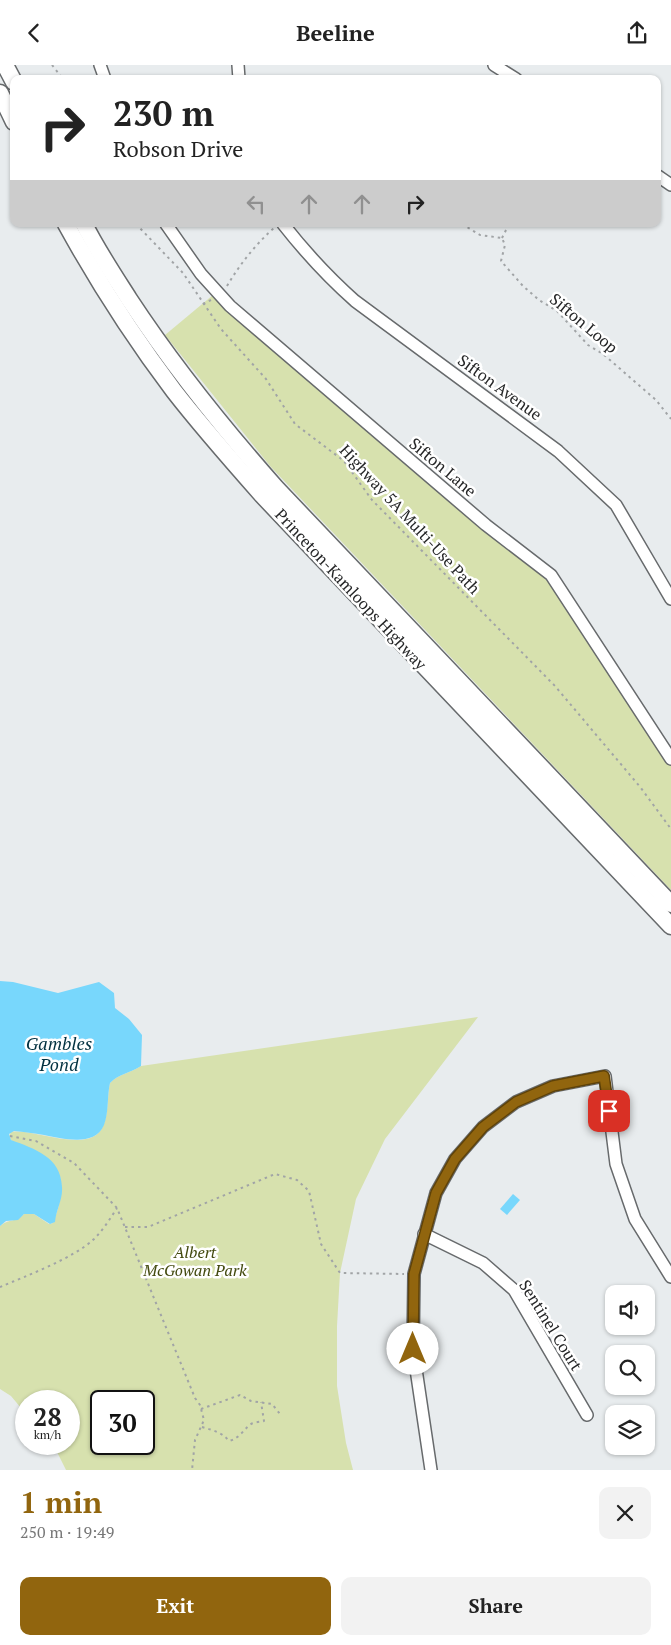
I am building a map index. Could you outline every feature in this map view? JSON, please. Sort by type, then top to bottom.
[{"type":"main road","points":[[0,93],[10,113]]},
{"type":"main road","name":"Princeton-Kamloops Highway","points":[[68,227],[128,326],[174,391],[219,446],[270,503],[671,926]]},
{"type":"main road","name":"Princeton-Kamloops Highway","points":[[86,227],[142,318],[186,380],[231,437],[276,488],[671,904]]},
{"type":"street","points":[[494,65],[510,75]]},
{"type":"street","name":"Sifton Lane","points":[[168,227],[201,274],[220,297],[486,525],[551,575],[671,759]]},
{"type":"street","name":"Sifton Avenue","points":[[284,227],[328,277],[355,301],[558,451],[616,505],[671,599]]},
{"type":"street","points":[[431,1470],[428,1462],[413,1349],[414,1274],[436,1193],[455,1159],[483,1127],[516,1102],[553,1086],[604,1076],[616,1164],[635,1219],[671,1277]]},
{"type":"street","name":"Sentinel Court","points":[[424,1234],[483,1263],[514,1290],[587,1415]]},
{"type":"path","points":[[52,65],[60,75]]},
{"type":"path","name":"Highway 5A Multi-Use Path","points":[[139,227],[183,273],[221,329],[266,379],[295,424],[344,461],[372,500],[555,686],[641,788],[671,829]]},
{"type":"path","points":[[220,297],[237,268],[254,247],[277,227]]},
{"type":"path","points":[[467,227],[480,235],[502,238]]},
{"type":"path","name":"Sifton Loop","points":[[508,227],[502,238],[505,245],[501,261],[522,286],[539,300],[557,311],[588,345],[603,354],[649,395],[671,419]]},
{"type":"path","points":[[10,1135],[36,1141],[74,1163],[117,1207],[201,1409],[204,1420],[195,1440],[192,1470]]},
{"type":"path","points":[[125,1227],[148,1227],[275,1174],[297,1180],[309,1191],[321,1244],[340,1273],[414,1274]]},
{"type":"path","points":[[0,1287],[44,1268],[85,1246],[105,1227],[117,1207]]},
{"type":"path","points":[[201,1409],[240,1395],[251,1401],[272,1404],[280,1414]]},
{"type":"path","points":[[201,1427],[214,1430],[229,1441],[235,1440],[251,1424],[264,1421],[261,1402]]},
{"type":"green space","points":[[213,295],[550,583],[671,766],[671,890],[270,466],[165,335]]},
{"type":"green space","name":"Albert McGowan Park","points":[[478,1017],[385,1139],[356,1199],[340,1273],[337,1326],[337,1386],[346,1443],[353,1470],[66,1470],[58,1455],[80,1455],[80,1390],[15,1390],[15,1401],[0,1389],[0,1226],[18,1219],[24,1214],[34,1214],[49,1224],[53,1223],[61,1194],[60,1176],[11,1140],[9,1136],[11,1132],[21,1132],[75,1140],[87,1139],[96,1135],[105,1121],[110,1083],[141,1066]]},
{"type":"water","name":"Gambles Pond","points":[[0,981],[13,982],[58,993],[99,982],[114,993],[115,1008],[129,1019],[142,1035],[141,1066],[110,1083],[106,1120],[99,1132],[93,1137],[77,1140],[14,1131],[9,1134],[11,1140],[37,1151],[52,1161],[57,1168],[61,1177],[62,1191],[55,1222],[50,1224],[34,1214],[24,1214],[18,1220],[6,1221],[0,1226]]},
{"type":"water","points":[[513,1194],[520,1200],[507,1215],[500,1209]]},
{"type":"route","points":[[413,1349],[414,1274],[436,1193],[455,1159],[483,1127],[516,1102],[553,1086],[604,1076],[609,1111]]}]
